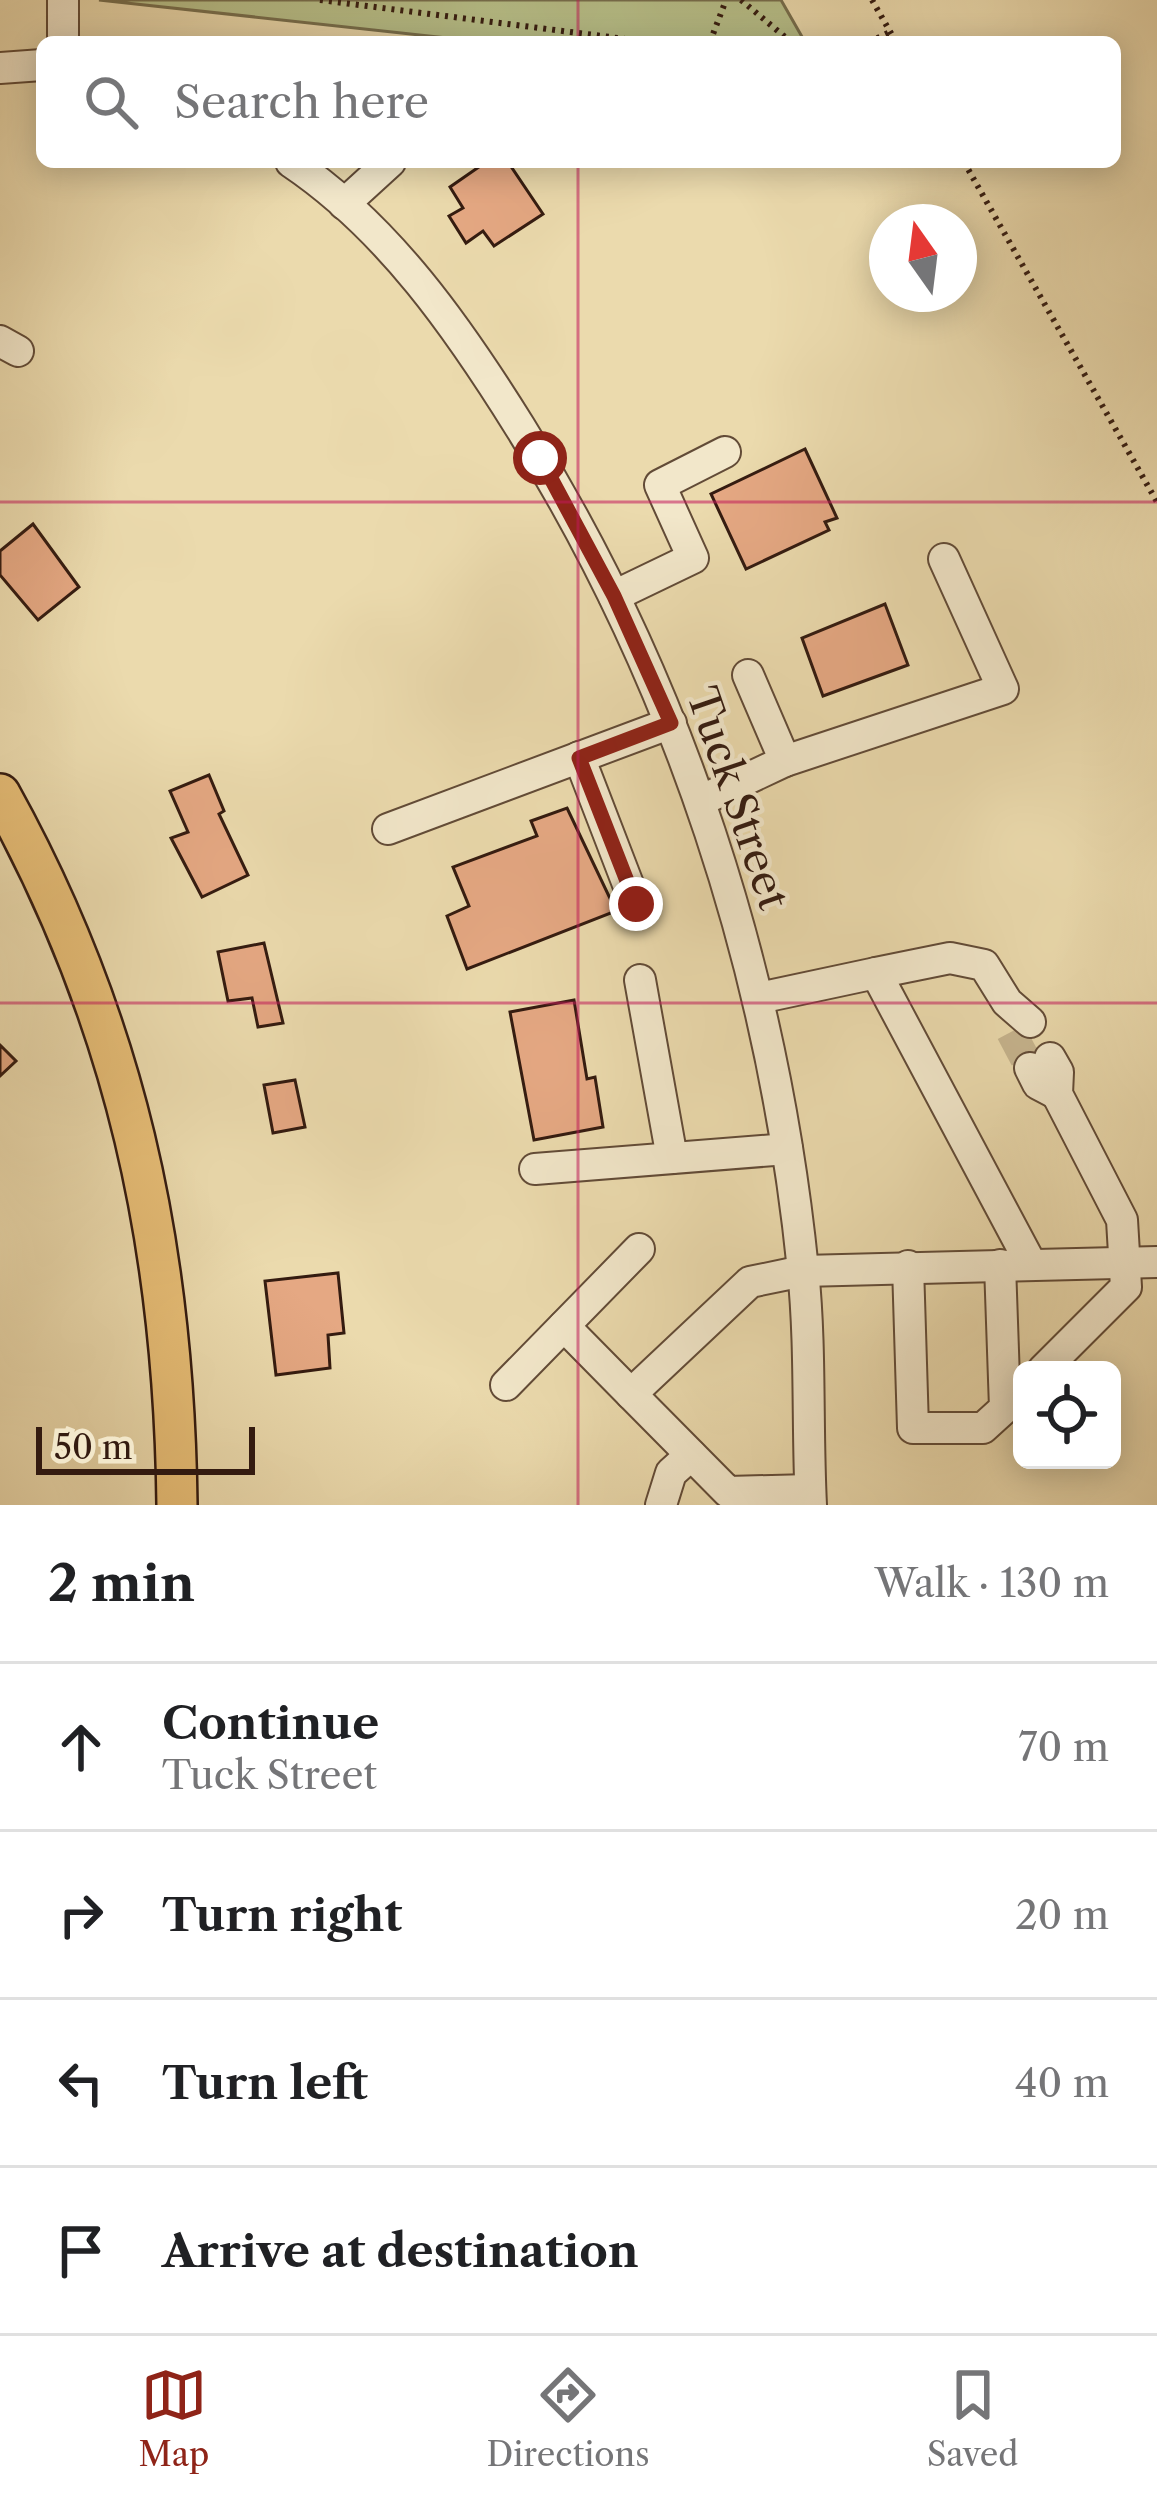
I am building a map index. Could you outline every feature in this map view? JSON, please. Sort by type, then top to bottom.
[{"type":"main road","points":[[0,794],[78,955],[136,1132],[168,1307],[177,1505]]},
{"type":"street","points":[[63,0],[63,36]]},
{"type":"street","points":[[0,68],[36,65]]},
{"type":"street","name":"Tuck Street","points":[[299,168],[344,204],[420,282],[497,390],[614,596],[671,723],[700,801],[759,998],[787,1149],[803,1271],[810,1498]]},
{"type":"street","points":[[344,204],[383,168]]},
{"type":"street","points":[[614,596],[693,559],[660,485],[725,452]]},
{"type":"street","points":[[700,801],[785,761],[1003,688],[944,560]]},
{"type":"street","points":[[748,675],[785,761]]},
{"type":"street","points":[[388,829],[671,723]]},
{"type":"street","points":[[579,758],[636,904]]},
{"type":"street","points":[[759,998],[950,958],[984,965],[1016,1019]]},
{"type":"street","points":[[876,973],[1031,1264]]},
{"type":"street","points":[[640,980],[672,1158]]},
{"type":"street","points":[[1040,1063],[1058,1072],[1058,1094],[1122,1220],[1126,1262],[1126,1287],[1051,1361]]},
{"type":"street","points":[[535,1169],[787,1149]]},
{"type":"street","points":[[506,1385],[639,1249]]},
{"type":"street","points":[[631,1394],[751,1282],[803,1271],[1157,1262]]},
{"type":"street","points":[[908,1266],[914,1428],[983,1428],[1013,1399],[1000,1265]]},
{"type":"street","points":[[564,1326],[728,1499],[810,1498]]},
{"type":"street","points":[[661,1505],[670,1473],[691,1455]]},
{"type":"path","points":[[320,0],[602,36]]},
{"type":"path","points":[[712,36],[726,0]]},
{"type":"path","points":[[741,0],[784,36]]},
{"type":"path","points":[[872,0],[892,36]]},
{"type":"path","points":[[881,36],[890,32]]},
{"type":"path","points":[[967,168],[1157,502]]},
{"type":"green space","points":[[99,0],[781,0],[802,36],[429,36]]},
{"type":"building","points":[[477,168],[512,168],[543,214],[494,246],[483,231],[466,243],[449,216],[463,208],[450,187]]},
{"type":"building","points":[[805,449],[837,518],[825,522],[829,530],[746,569],[711,494]]},
{"type":"building","points":[[33,524],[79,587],[38,620],[0,575],[0,551]]},
{"type":"building","points":[[885,604],[908,665],[823,696],[802,638]]},
{"type":"building","points":[[209,775],[224,811],[219,814],[248,875],[202,897],[171,838],[188,832],[170,791]]},
{"type":"building","points":[[567,808],[616,911],[467,969],[447,916],[469,906],[453,867],[537,836],[531,821]]},
{"type":"building","points":[[264,943],[283,1023],[258,1027],[252,998],[228,1001],[218,952]]},
{"type":"building","points":[[574,1000],[587,1079],[595,1077],[603,1127],[534,1140],[510,1012]]},
{"type":"building","points":[[0,1045],[16,1061],[0,1076]]},
{"type":"building","points":[[295,1080],[305,1127],[273,1133],[264,1085]]},
{"type":"building","points":[[338,1273],[344,1333],[328,1335],[330,1368],[276,1375],[265,1281]]},
{"type":"tunnel","points":[[1011,1032],[1030,1068]]},
{"type":"route","points":[[540,458],[614,596],[671,723],[579,758],[636,904]]}]
